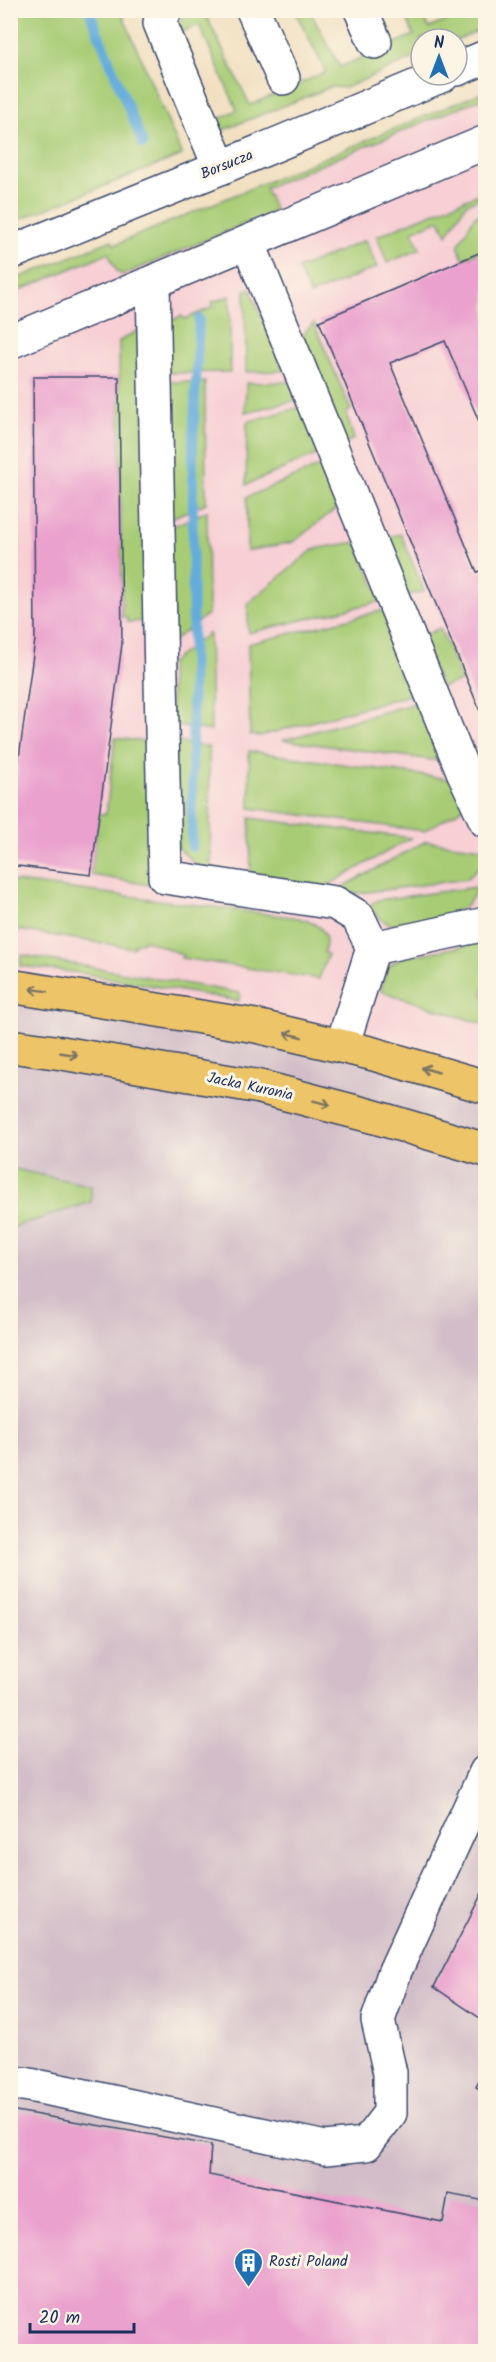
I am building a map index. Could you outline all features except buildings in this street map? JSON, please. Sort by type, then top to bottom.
[{"type":"main road","points":[[10,986],[256,1026],[342,1046],[486,1087]]},
{"type":"main road","name":"Jacka Kuronia","points":[[10,1046],[260,1087],[375,1117],[486,1150]]},
{"type":"street","points":[[165,10],[160,23],[220,168]]},
{"type":"street","points":[[253,10],[283,78]]},
{"type":"street","points":[[362,10],[375,42]]},
{"type":"street","points":[[469,64],[486,57]]},
{"type":"street","name":"Borsucza","points":[[10,253],[414,87]]},
{"type":"street","points":[[10,342],[486,142]]},
{"type":"street","points":[[248,242],[463,771],[486,821]]},
{"type":"street","points":[[153,282],[165,877],[335,903],[358,917],[373,948],[342,1046]]},
{"type":"street","points":[[373,948],[486,924]]},
{"type":"street","points":[[10,2084],[58,2090],[325,2148],[366,2144],[390,2113],[390,2073],[378,2020],[395,1971],[486,1772]]},
{"type":"shaded area","points":[[485,91],[485,1076],[11,993],[11,282],[113,245]]},
{"type":"shaded area","points":[[11,993],[247,1028],[486,1094],[485,2351],[11,2352]]},
{"type":"green space","points":[[11,10],[121,11],[182,155],[11,223]]},
{"type":"green space","points":[[186,11],[204,11],[250,105],[326,72],[295,11],[310,11],[340,67],[409,37],[409,60],[345,88],[331,87],[218,132],[214,121],[237,110],[199,25],[177,34],[179,22]]},
{"type":"green space","points":[[403,11],[420,11],[428,27],[410,27]]},
{"type":"green space","points":[[469,11],[485,11],[485,28],[469,35],[469,27],[431,27]]},
{"type":"green space","points":[[485,91],[485,97],[265,188],[275,211],[123,275],[117,272],[108,253],[11,294],[11,281],[112,240],[114,245]]},
{"type":"green space","points":[[485,191],[485,196],[466,204],[447,235],[440,220],[412,231],[420,249],[387,263],[377,236]]},
{"type":"green space","points":[[479,214],[485,227],[485,250],[463,259],[458,246],[474,217]]},
{"type":"green space","points":[[365,240],[377,267],[310,295],[298,269]]},
{"type":"green space","points":[[250,288],[284,371],[246,372],[245,290]]},
{"type":"green space","points":[[230,296],[230,372],[168,373],[167,322],[182,316],[185,319],[213,307],[212,302]]},
{"type":"green space","points":[[314,323],[351,410],[346,413],[354,439],[340,445],[301,345],[305,332]]},
{"type":"green space","points":[[144,327],[147,621],[127,622],[127,617],[122,617],[119,341]]},
{"type":"green space","points":[[167,382],[205,382],[206,503],[169,519]]},
{"type":"green space","points":[[291,382],[298,400],[245,412],[246,383]]},
{"type":"green space","points":[[301,407],[320,453],[246,485],[247,422]]},
{"type":"green space","points":[[325,464],[342,504],[293,542],[247,551],[247,497]]},
{"type":"green space","points":[[207,511],[208,614],[169,644],[169,528]]},
{"type":"green space","points":[[401,534],[424,591],[405,596],[381,538]]},
{"type":"green space","points":[[356,542],[382,601],[248,633],[248,603],[314,549]]},
{"type":"green space","points":[[385,610],[420,692],[260,736],[250,735],[248,644]]},
{"type":"green space","points":[[440,628],[462,681],[441,687],[421,637]]},
{"type":"green space","points":[[209,633],[211,731],[171,725],[170,663]]},
{"type":"green space","points":[[423,701],[448,762],[283,740]]},
{"type":"green space","points":[[115,738],[150,742],[150,885],[91,875],[99,814],[106,814]]},
{"type":"green space","points":[[171,741],[209,747],[211,871],[198,866],[178,848]]},
{"type":"green space","points":[[249,751],[456,780],[467,806],[424,831],[250,808]]},
{"type":"green space","points":[[250,818],[411,838],[325,887],[251,877]]},
{"type":"green space","points":[[426,841],[482,848],[483,863],[467,879],[353,894],[343,891],[343,887]]},
{"type":"green space","points":[[10,881],[299,918],[321,929],[326,939],[324,953],[328,954],[319,979],[181,958],[183,955],[146,940],[135,944],[133,948],[11,929]]},
{"type":"green space","points":[[477,887],[469,903],[464,907],[428,920],[390,924],[378,917],[369,906],[378,900]]},
{"type":"green space","points":[[485,942],[485,986],[482,994],[485,996],[485,1025],[381,991],[387,967],[401,958]]},
{"type":"green space","points":[[22,955],[240,993],[239,1001],[80,973],[20,966]]},
{"type":"green space","points":[[10,1168],[91,1186],[91,1202],[11,1228]]},
{"type":"waterway","points":[[89,10],[143,144]]},
{"type":"waterway","points":[[192,847],[193,444],[199,319]]},
{"type":"place","name":"Rosti Poland","points":[[248,2288]]}]
